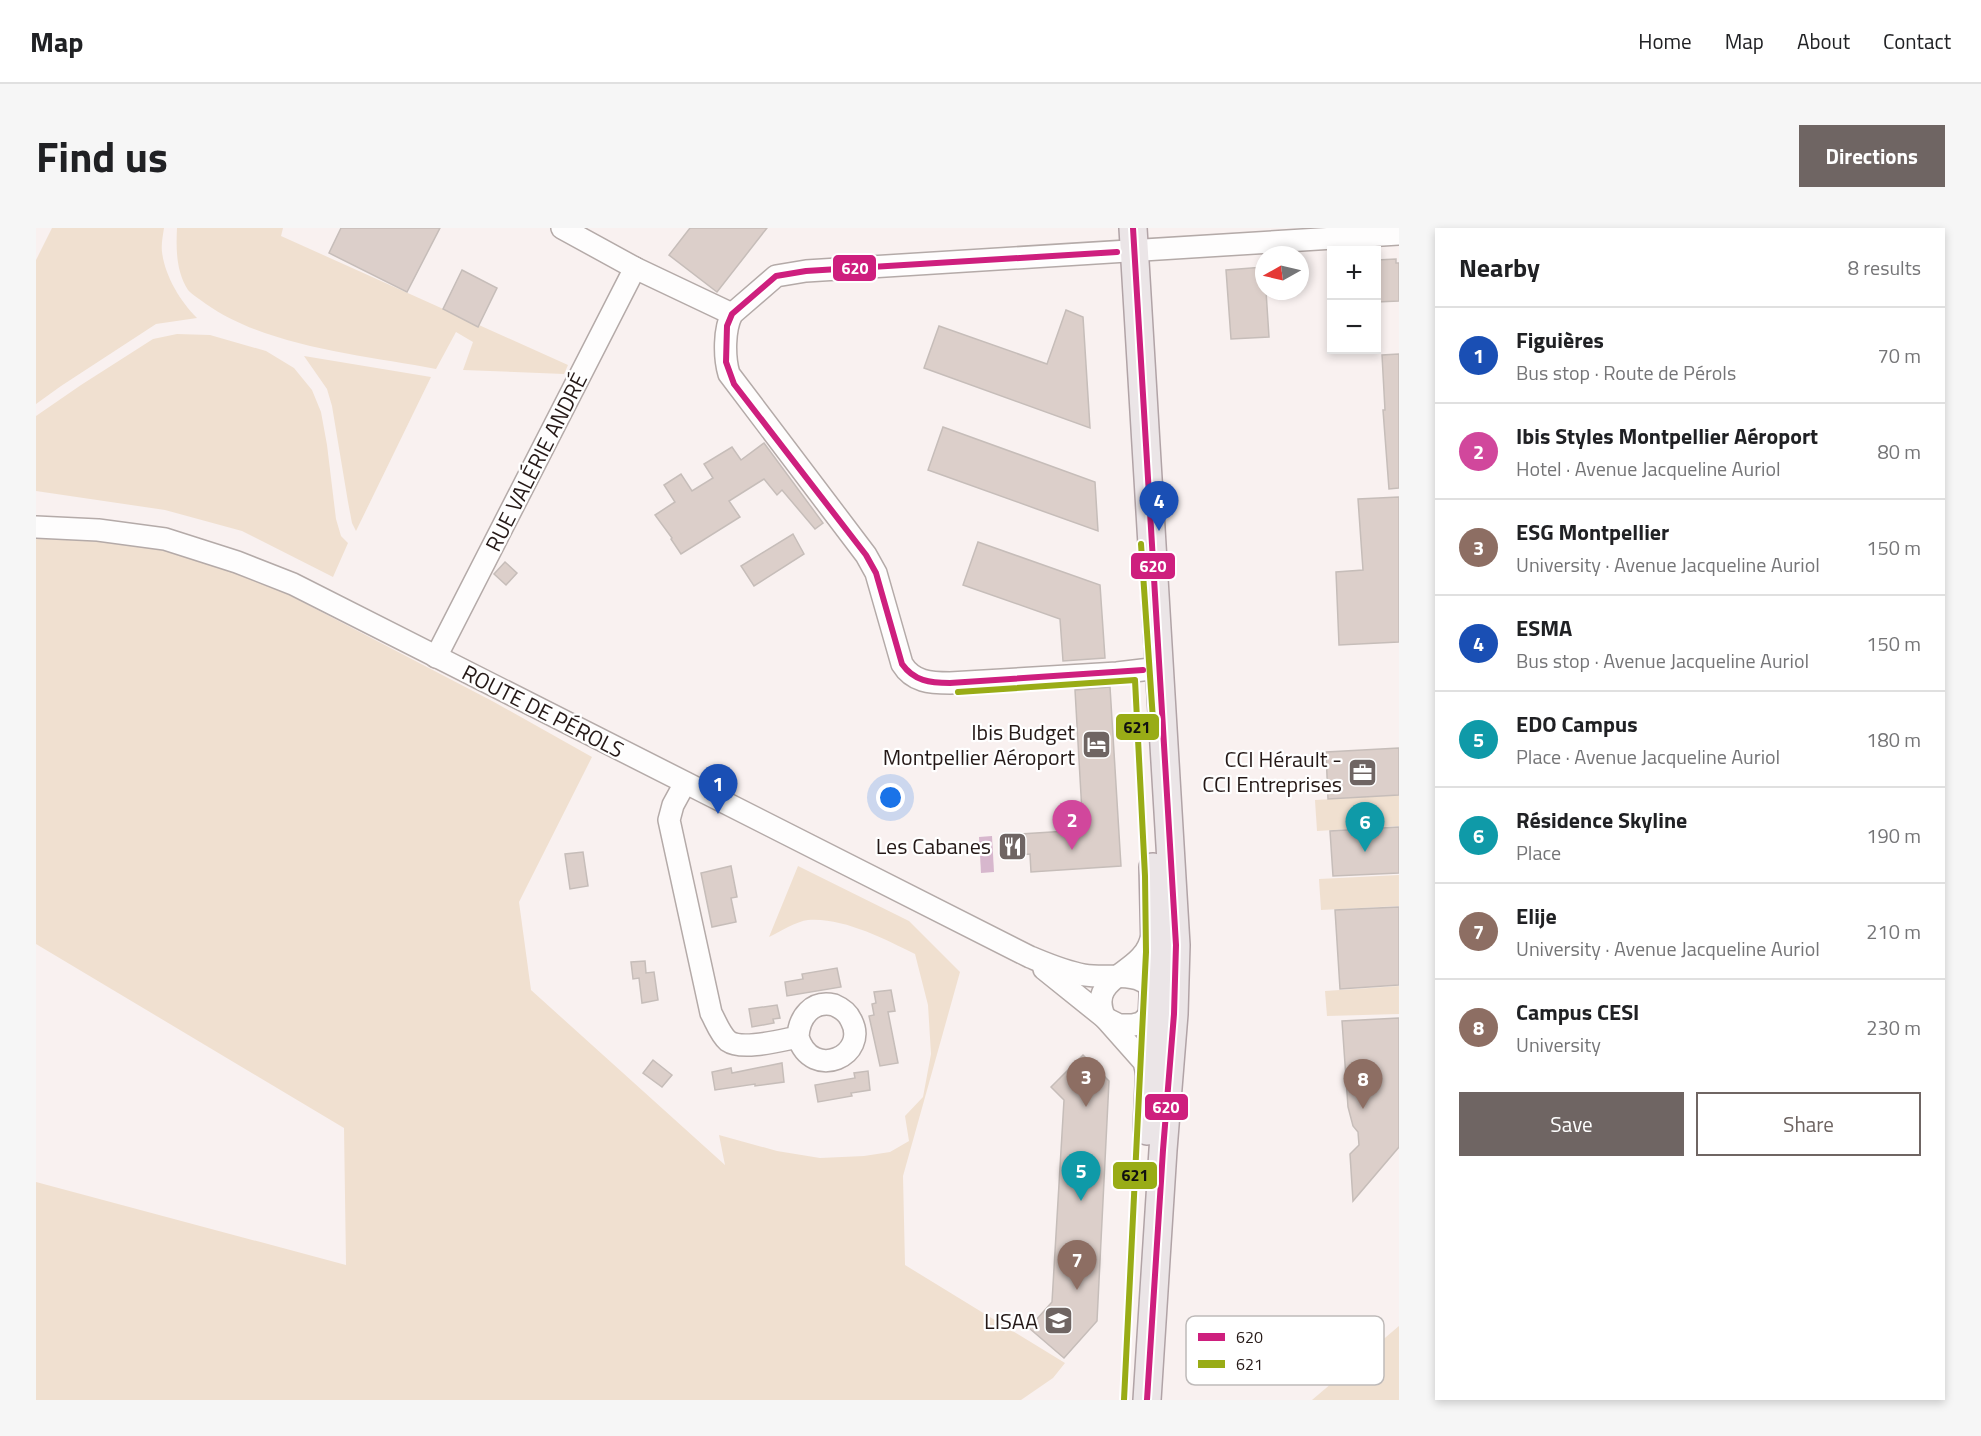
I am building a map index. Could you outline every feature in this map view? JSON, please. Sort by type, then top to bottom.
[{"type":"main road","points":[[1125,240],[1134,545],[1151,669],[1175,918],[1149,1086],[1133,1400]]},
{"type":"main road","points":[[1147,1400],[1163,1150],[1162,996],[1154,928],[1151,669]]},
{"type":"street","points":[[562,228],[635,268],[732,314]]},
{"type":"street","points":[[1151,669],[1117,674],[950,683],[920,680],[908,673],[902,664],[876,573],[866,555],[729,374],[726,362],[726,340],[727,326],[732,314],[770,280],[789,273],[1125,240],[1399,234]]},
{"type":"street","name":"RUE VALÉRIE ANDRÉ","points":[[436,657],[635,268]]},
{"type":"street","name":"ROUTE DE PÉROLS","points":[[36,527],[98,530],[165,539],[237,562],[293,584],[1030,957],[1069,972],[1120,976]]},
{"type":"street","points":[[685,783],[673,805],[669,820],[711,1013],[719,1030],[729,1042],[742,1045],[798,1037]]},
{"type":"street","points":[[1120,976],[1138,978],[1162,996],[1133,1026],[1119,1025],[1105,1018],[1101,1006],[1102,992],[1111,981],[1143,955],[1154,928]]},
{"type":"street","name":"ROUTE DE PÉROLS","points":[[1030,957],[1105,1018],[1144,1062],[1149,1086]]},
{"type":"shaded area","points":[[52,228],[164,228],[162,249],[166,270],[179,296],[197,318],[156,324],[36,404],[36,260]]},
{"type":"shaded area","points":[[177,228],[283,228],[281,236],[568,365],[564,374],[463,370],[473,342],[456,332],[436,369],[347,354],[286,340],[257,330],[230,319],[188,290],[179,268]]},
{"type":"shaded area","points":[[177,334],[210,335],[266,351],[294,368],[312,390],[321,412],[336,519],[341,536],[348,543],[333,577],[242,531],[165,510],[36,491],[36,416],[153,339]]},
{"type":"shaded area","points":[[304,356],[431,377],[356,531],[352,523],[327,389]]},
{"type":"shaded area","points":[[36,535],[130,543],[188,554],[289,595],[494,702],[592,757],[519,902],[531,990],[725,1165],[719,1135],[777,1151],[820,1158],[890,1152],[909,1141],[905,1116],[923,1097],[931,1054],[928,1005],[915,954],[863,930],[821,920],[799,922],[769,937],[798,866],[909,921],[960,972],[903,1176],[905,1265],[1065,1363],[1053,1378],[1021,1400],[36,1400],[36,1182],[346,1265],[344,1128],[36,944]]},
{"type":"shaded area","points":[[1399,795],[1399,826],[1317,831],[1315,800]]},
{"type":"shaded area","points":[[992,836],[994,872],[981,873],[979,837]]},
{"type":"shaded area","points":[[1399,875],[1399,906],[1321,910],[1319,879]]},
{"type":"shaded area","points":[[1399,986],[1399,1014],[1327,1016],[1325,991]]},
{"type":"shaded area","points":[[1399,1326],[1399,1400],[1312,1400],[1330,1385],[1384,1385],[1384,1339]]},
{"type":"building","points":[[341,228],[440,228],[407,292],[329,253]]},
{"type":"building","points":[[690,228],[767,228],[717,292],[669,255]]},
{"type":"building","points":[[1396,259],[1396,263],[1399,263],[1399,301],[1381,302],[1381,260]]},
{"type":"building","points":[[1255,268],[1255,300],[1267,300],[1269,337],[1231,339],[1226,270]]},
{"type":"building","points":[[462,270],[497,288],[478,327],[443,309]]},
{"type":"building","points":[[1066,310],[1083,317],[1090,428],[924,368],[939,326],[1047,364]]},
{"type":"building","points":[[1399,354],[1399,488],[1389,489],[1383,410],[1385,410],[1382,355]]},
{"type":"building","points":[[943,427],[1095,482],[1098,531],[928,470]]},
{"type":"building","points":[[764,443],[823,523],[815,529],[782,490],[777,495],[764,479],[729,501],[740,517],[681,554],[655,515],[675,502],[664,485],[681,474],[692,491],[713,478],[704,464],[732,447],[741,460]]},
{"type":"building","points":[[1399,497],[1399,642],[1339,645],[1336,572],[1363,570],[1358,499]]},
{"type":"building","points":[[793,534],[804,554],[754,586],[741,566]]},
{"type":"building","points":[[978,542],[1100,585],[1105,658],[1063,661],[1060,619],[963,585]]},
{"type":"building","points":[[505,562],[517,573],[506,585],[494,574]]},
{"type":"building","points":[[1110,687],[1121,866],[1031,872],[1030,854],[1003,856],[1002,835],[1083,830],[1075,690]]},
{"type":"building","name":"CCI Hérault - CCI Entreprises","points":[[1399,748],[1399,795],[1328,799],[1326,752]]},
{"type":"building","points":[[1399,827],[1399,873],[1333,876],[1330,831]]},
{"type":"building","points":[[583,852],[588,886],[570,889],[565,854]]},
{"type":"building","points":[[731,866],[737,897],[731,898],[736,922],[712,927],[701,873]]},
{"type":"building","points":[[1399,907],[1399,985],[1340,989],[1335,910]]},
{"type":"building","points":[[645,961],[646,973],[654,972],[658,1000],[642,1003],[639,978],[633,979],[631,962]]},
{"type":"building","points":[[837,968],[841,987],[787,996],[785,982],[803,979],[802,974]]},
{"type":"building","points":[[891,990],[895,1011],[888,1012],[898,1063],[880,1066],[869,1016],[874,1015],[872,1004],[876,1003],[874,992]]},
{"type":"building","points":[[777,1005],[780,1018],[773,1019],[774,1023],[752,1027],[749,1009]]},
{"type":"building","points":[[1399,1018],[1399,1147],[1353,1201],[1350,1154],[1359,1145],[1358,1132],[1353,1126],[1348,1107],[1342,1021]]},
{"type":"building","points":[[1083,1055],[1109,1081],[1097,1321],[1064,1358],[1029,1328],[1052,1302],[1064,1100],[1051,1087]]},
{"type":"building","points":[[653,1060],[672,1075],[662,1087],[643,1073]]},
{"type":"building","points":[[782,1063],[784,1082],[715,1090],[712,1072],[731,1068],[732,1073]]},
{"type":"building","points":[[868,1071],[870,1090],[818,1102],[815,1085],[855,1078],[854,1073]]},
{"type":"transit line","name":"620","points":[[1133,228],[1176,945],[1174,1014],[1147,1400]]},
{"type":"transit line","name":"620","points":[[1117,252],[806,271],[776,276],[732,314],[727,326],[726,362],[734,384],[866,555],[876,573],[902,664],[912,674],[929,681],[950,683],[1143,670]]},
{"type":"transit line","name":"621","points":[[1141,544],[1153,720]]},
{"type":"transit line","name":"621","points":[[958,692],[1135,680],[1145,876],[1146,952],[1124,1400]]},
{"type":"place","name":"ESMA","points":[[1159,531]]},
{"type":"place","name":"Ibis Budget Montpellier Aéroport","points":[[1096,745]]},
{"type":"place","name":"CCI Hérault - CCI Entreprises","points":[[1363,772]]},
{"type":"place","name":"Figuières","points":[[718,814]]},
{"type":"place","name":"Les Cabanes","points":[[1012,846]]},
{"type":"place","name":"Ibis Styles Montpellier Aéroport","points":[[1072,850]]},
{"type":"place","name":"Résidence Skyline","points":[[1365,852]]},
{"type":"place","name":"ESG Montpellier","points":[[1086,1107]]},
{"type":"place","name":"Campus CESI","points":[[1363,1109]]},
{"type":"place","name":"EDO Campus","points":[[1081,1201]]},
{"type":"place","name":"Elije","points":[[1077,1290]]},
{"type":"place","name":"LISAA","points":[[1059,1321]]}]
